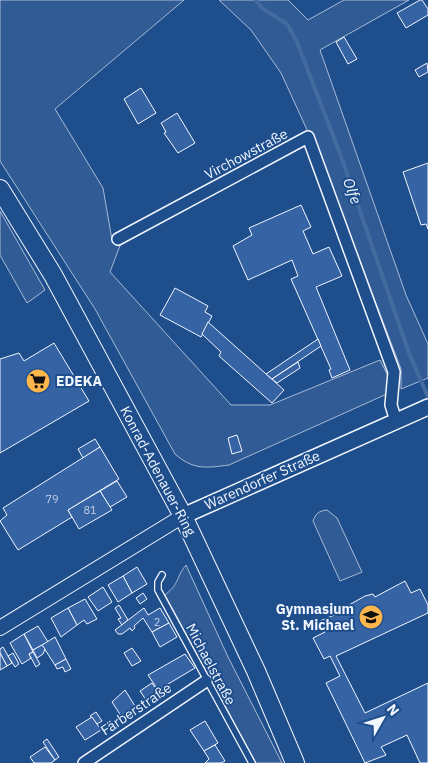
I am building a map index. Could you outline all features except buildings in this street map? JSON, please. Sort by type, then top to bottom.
[{"type":"main road","name":"Konrad-Adenauer-Ring","points":[[0,189],[53,275],[183,516],[256,671],[295,763]]},
{"type":"main road","name":"Warendorfer Straße","points":[[183,516],[427,407]]},
{"type":"street","name":"Virchowstraße","points":[[118,239],[308,137],[394,372],[391,405],[396,421]]},
{"type":"street","name":"Warendorfer Straße","points":[[0,628],[183,516]]},
{"type":"street","name":"Färberstraße","points":[[84,763],[206,681]]},
{"type":"lane","name":"Michaelstraße","points":[[162,575],[158,582],[158,590],[252,763]]},
{"type":"shaded area","points":[[0,0],[184,0],[55,109],[103,188],[112,240],[121,243],[110,272],[231,405],[270,405],[380,360],[388,376],[389,393],[229,465],[200,467],[188,463],[175,454],[95,309],[0,161]]},
{"type":"shaded area","points":[[219,0],[288,0],[308,20],[344,0],[409,0],[320,50],[406,295],[428,344],[428,378],[401,389],[401,369],[313,138],[308,132],[281,73],[251,30]]},
{"type":"shaded area","points":[[0,211],[45,290],[27,303],[0,255]]},
{"type":"shaded area","points":[[327,510],[337,518],[362,572],[340,581],[313,521],[318,513]]},
{"type":"shaded area","points":[[186,565],[228,657],[282,763],[256,763],[165,595],[176,583]]},
{"type":"waterway","name":"Olfe","points":[[256,0],[262,8],[287,24],[297,42],[342,159],[409,353],[428,397]]},
{"type":"place","name":"EDEKA","points":[[38,381]]},
{"type":"place","name":"Gymnasium St. Michael","points":[[371,617]]}]
